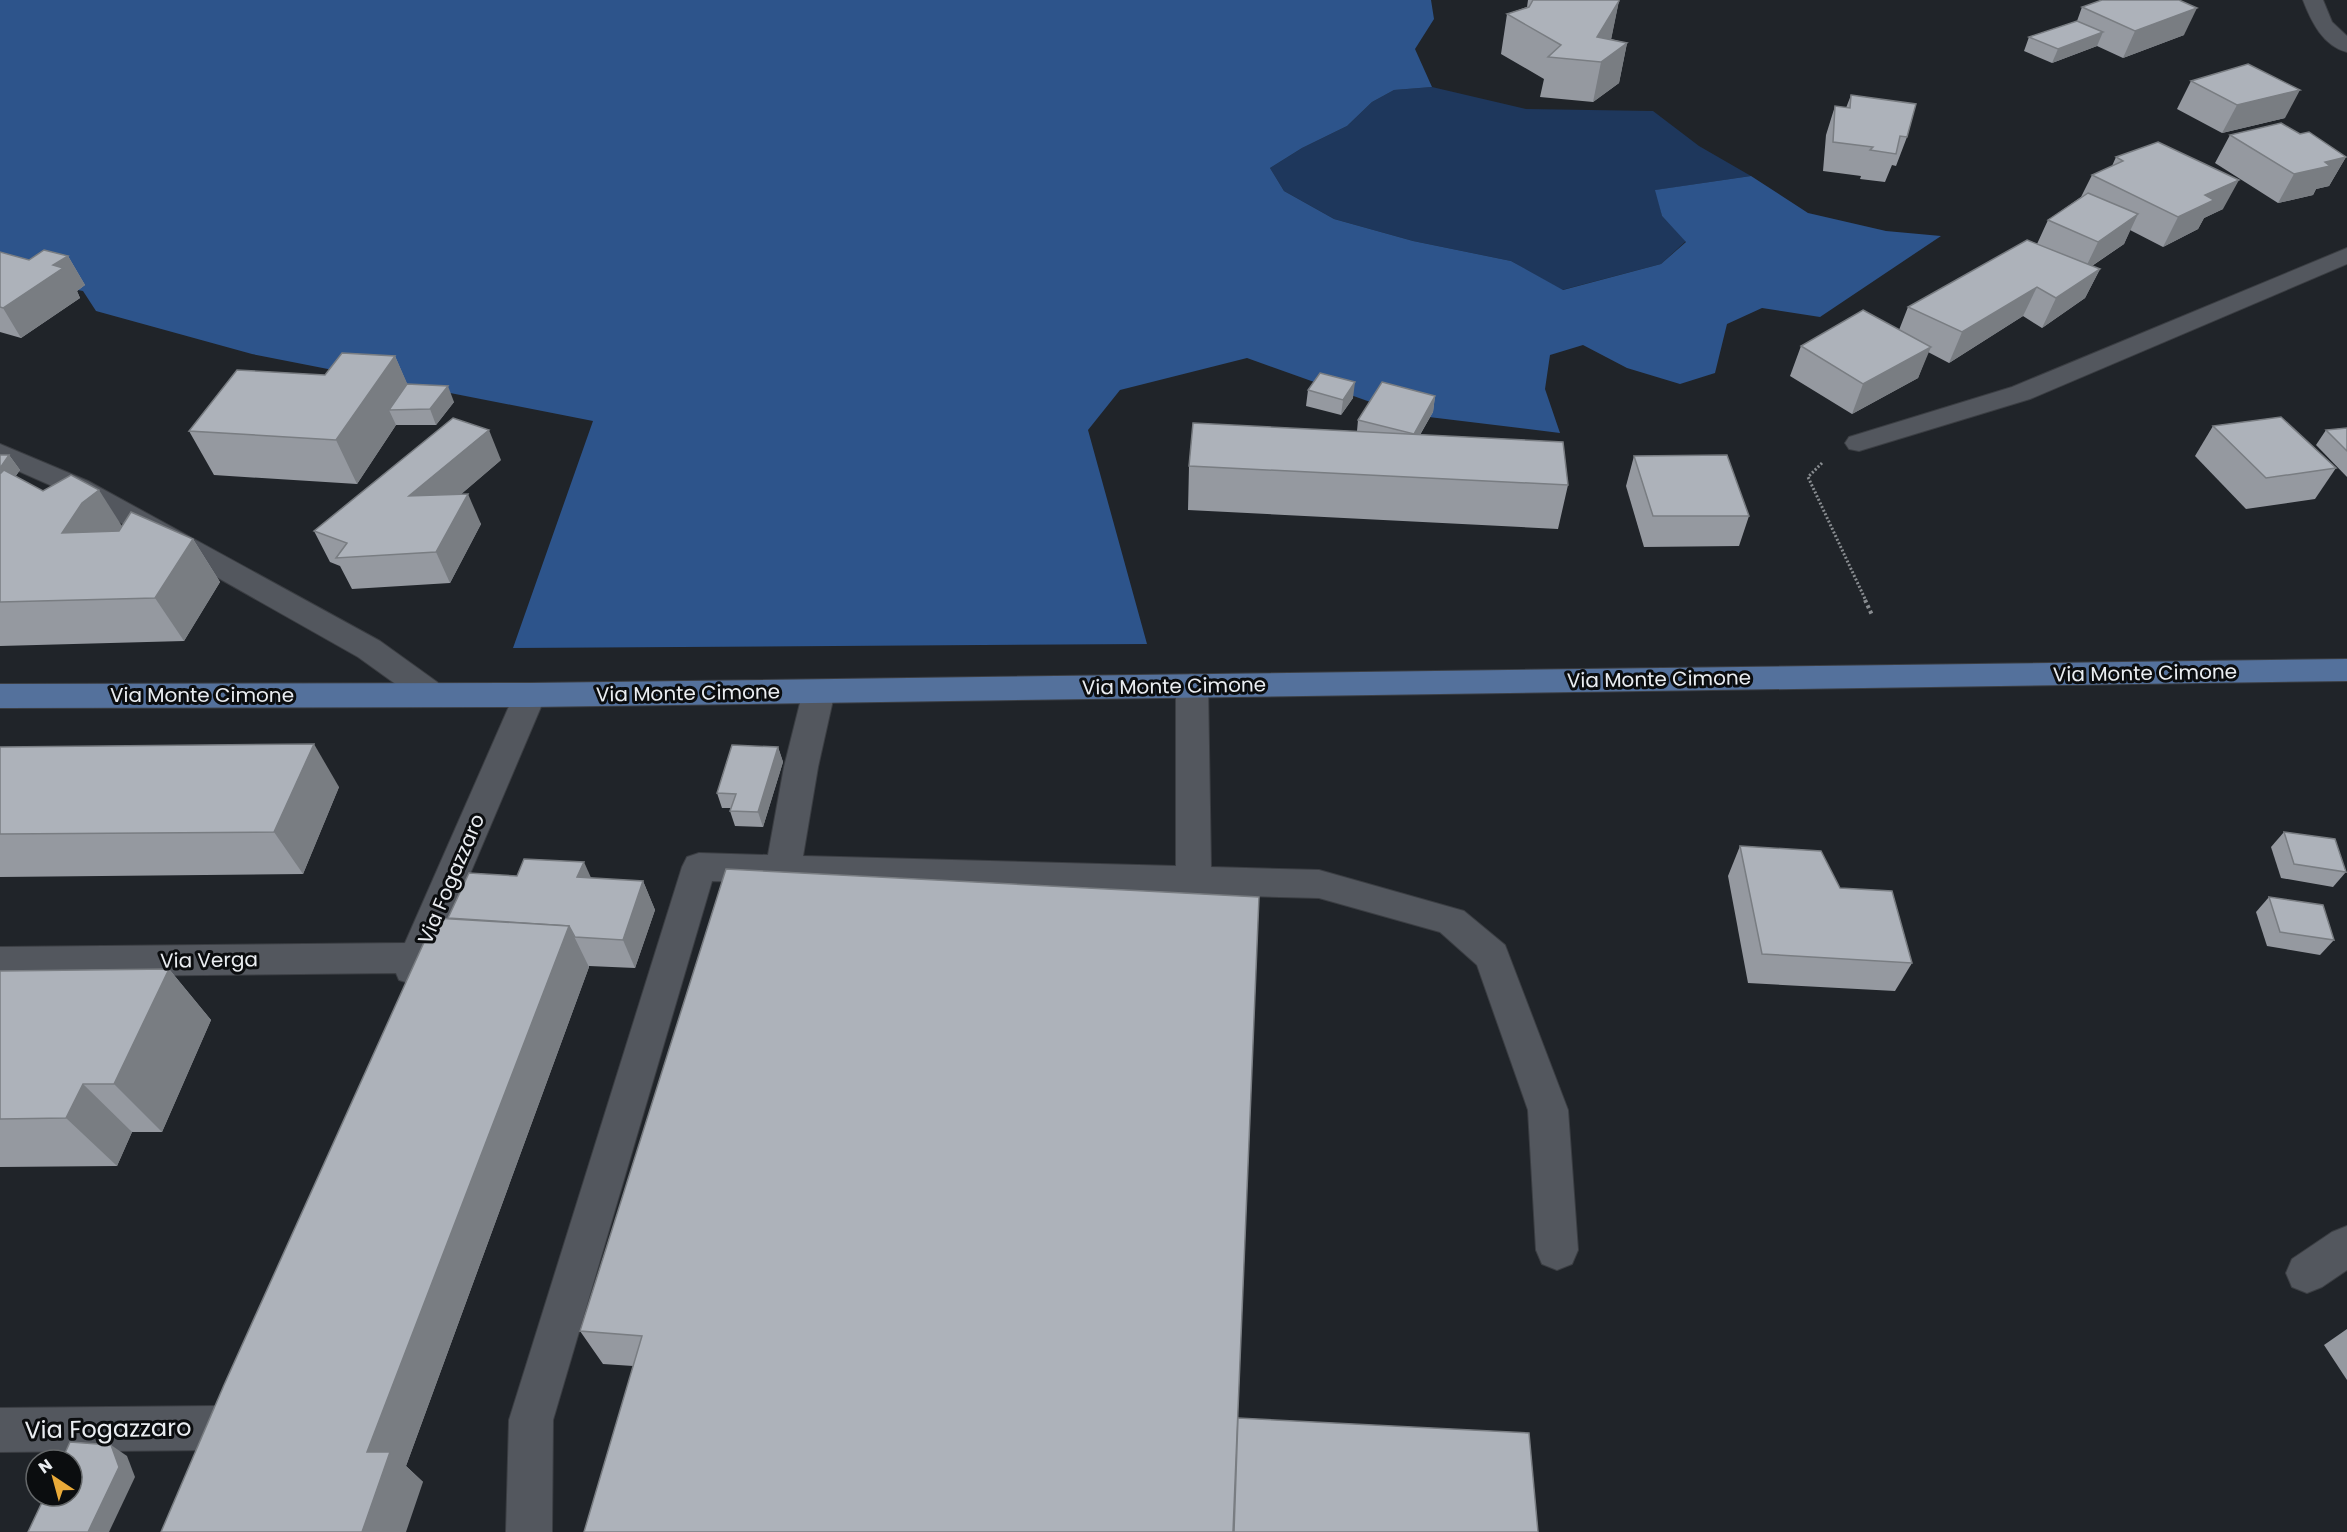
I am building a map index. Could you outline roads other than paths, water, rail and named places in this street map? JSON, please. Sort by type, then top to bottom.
[{"type":"main road","name":"Via Monte Cimone","points":[[0,696],[530,695],[2347,670]]},
{"type":"street","points":[[2313,0],[2323,25],[2347,46]]},
{"type":"street","points":[[2323,25],[2347,23]]},
{"type":"street","points":[[1859,443],[2021,393],[2347,255]]},
{"type":"street","points":[[0,453],[78,487],[369,649],[433,695]]},
{"type":"street","points":[[1192,685],[1194,880]]},
{"type":"street","points":[[783,869],[801,767],[819,691]]},
{"type":"street","name":"Via Fogazzaro","points":[[398,1002],[530,695]]},
{"type":"street","points":[[530,1532],[531,1420],[699,867],[1319,884],[1451,921],[1492,956],[1548,1110],[1557,1250]]},
{"type":"street","name":"Via Verga","points":[[0,962],[417,958]]},
{"type":"street","points":[[2307,1273],[2347,1246]]},
{"type":"street","name":"Via Fogazzaro","points":[[0,1430],[216,1427]]}]
